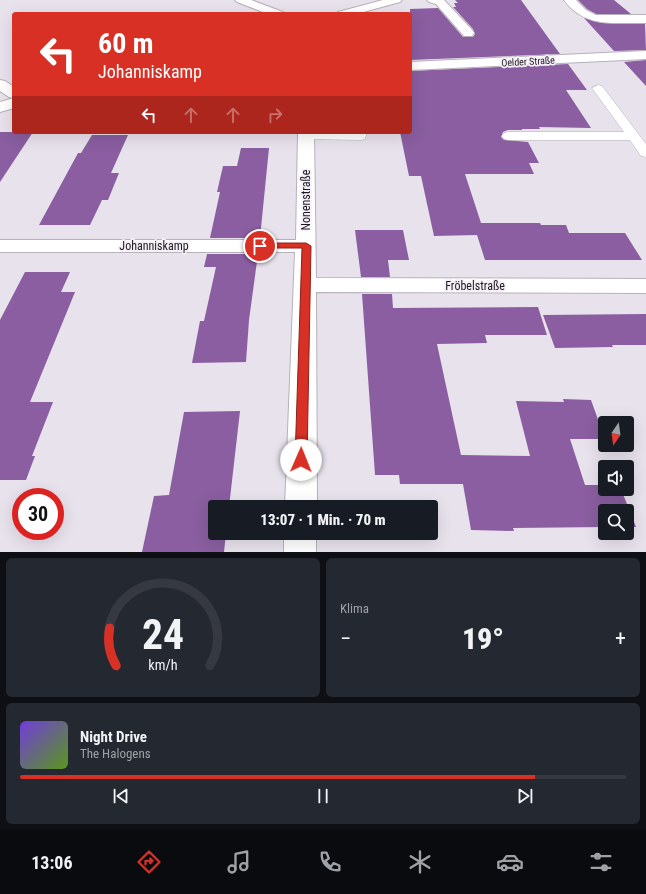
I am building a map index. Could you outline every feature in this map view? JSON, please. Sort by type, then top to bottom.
[{"type":"street","points":[[241,0],[273,12]]},
{"type":"street","points":[[350,12],[396,0]]},
{"type":"street","points":[[433,0],[440,2],[468,34]]},
{"type":"street","points":[[570,0],[582,12],[594,18],[646,19]]},
{"type":"street","name":"Oelder Straße","points":[[412,66],[646,55]]},
{"type":"street","points":[[0,84],[12,93]]},
{"type":"street","points":[[0,107],[12,104]]},
{"type":"street","name":"Nonenstraße","points":[[300,500],[306,246],[306,134]]},
{"type":"street","name":"Johanniskamp","points":[[0,247],[306,246]]},
{"type":"street","name":"Fröbelstraße","points":[[305,285],[646,286]]},
{"type":"street","points":[[300,540],[300,552]]},
{"type":"lane","points":[[598,88],[646,153]]},
{"type":"lane","points":[[306,134],[361,136],[361,134]]},
{"type":"lane","points":[[508,136],[634,136]]},
{"type":"building","points":[[455,0],[521,0],[560,54],[412,60],[412,12],[410,12],[410,9],[438,8],[463,37],[473,37],[475,34],[473,29],[453,7],[456,7],[454,3],[458,3]]},
{"type":"building","points":[[578,0],[614,0],[631,14],[596,14],[587,9]]},
{"type":"building","points":[[584,18],[601,23],[645,24],[646,50],[614,51]]},
{"type":"building","points":[[646,60],[646,86],[624,62]]},
{"type":"building","points":[[568,64],[587,90],[566,90],[591,128],[539,127],[540,129],[508,130],[503,132],[501,137],[504,140],[528,142],[539,163],[529,163],[534,174],[465,174],[481,223],[540,223],[541,225],[566,225],[569,233],[625,233],[642,260],[485,260],[477,235],[434,236],[421,176],[409,176],[400,134],[412,134],[412,71]]},
{"type":"building","points":[[0,132],[12,132],[12,134],[32,134],[0,182]]},
{"type":"building","points":[[92,135],[128,135],[111,173],[119,173],[108,200],[102,200],[90,225],[39,225],[78,153],[81,153]]},
{"type":"building","points":[[241,148],[269,148],[260,238],[210,238],[220,192],[217,192],[223,166],[237,166]]},
{"type":"building","points":[[355,230],[403,230],[409,260],[388,260],[390,277],[361,277]]},
{"type":"building","points":[[207,254],[258,254],[249,320],[246,362],[192,363],[200,321],[204,321],[216,267],[204,267]]},
{"type":"building","points":[[25,272],[70,272],[61,292],[75,292],[30,402],[53,402],[32,456],[35,456],[26,480],[0,480],[0,320]]},
{"type":"building","points":[[362,294],[392,294],[393,308],[538,307],[547,335],[485,335],[487,343],[437,344],[461,455],[530,456],[516,401],[564,402],[563,399],[591,400],[598,420],[598,439],[570,439],[585,485],[598,485],[598,496],[624,496],[627,504],[598,504],[598,527],[513,528],[514,531],[471,530],[463,484],[400,484],[399,475],[375,475]]},
{"type":"building","points":[[646,314],[646,345],[555,348],[543,315]]},
{"type":"building","points":[[240,411],[230,500],[208,500],[208,540],[225,540],[224,552],[142,552],[154,496],[169,495],[184,412]]},
{"type":"route","points":[[260,246],[306,246],[301,460]]}]
